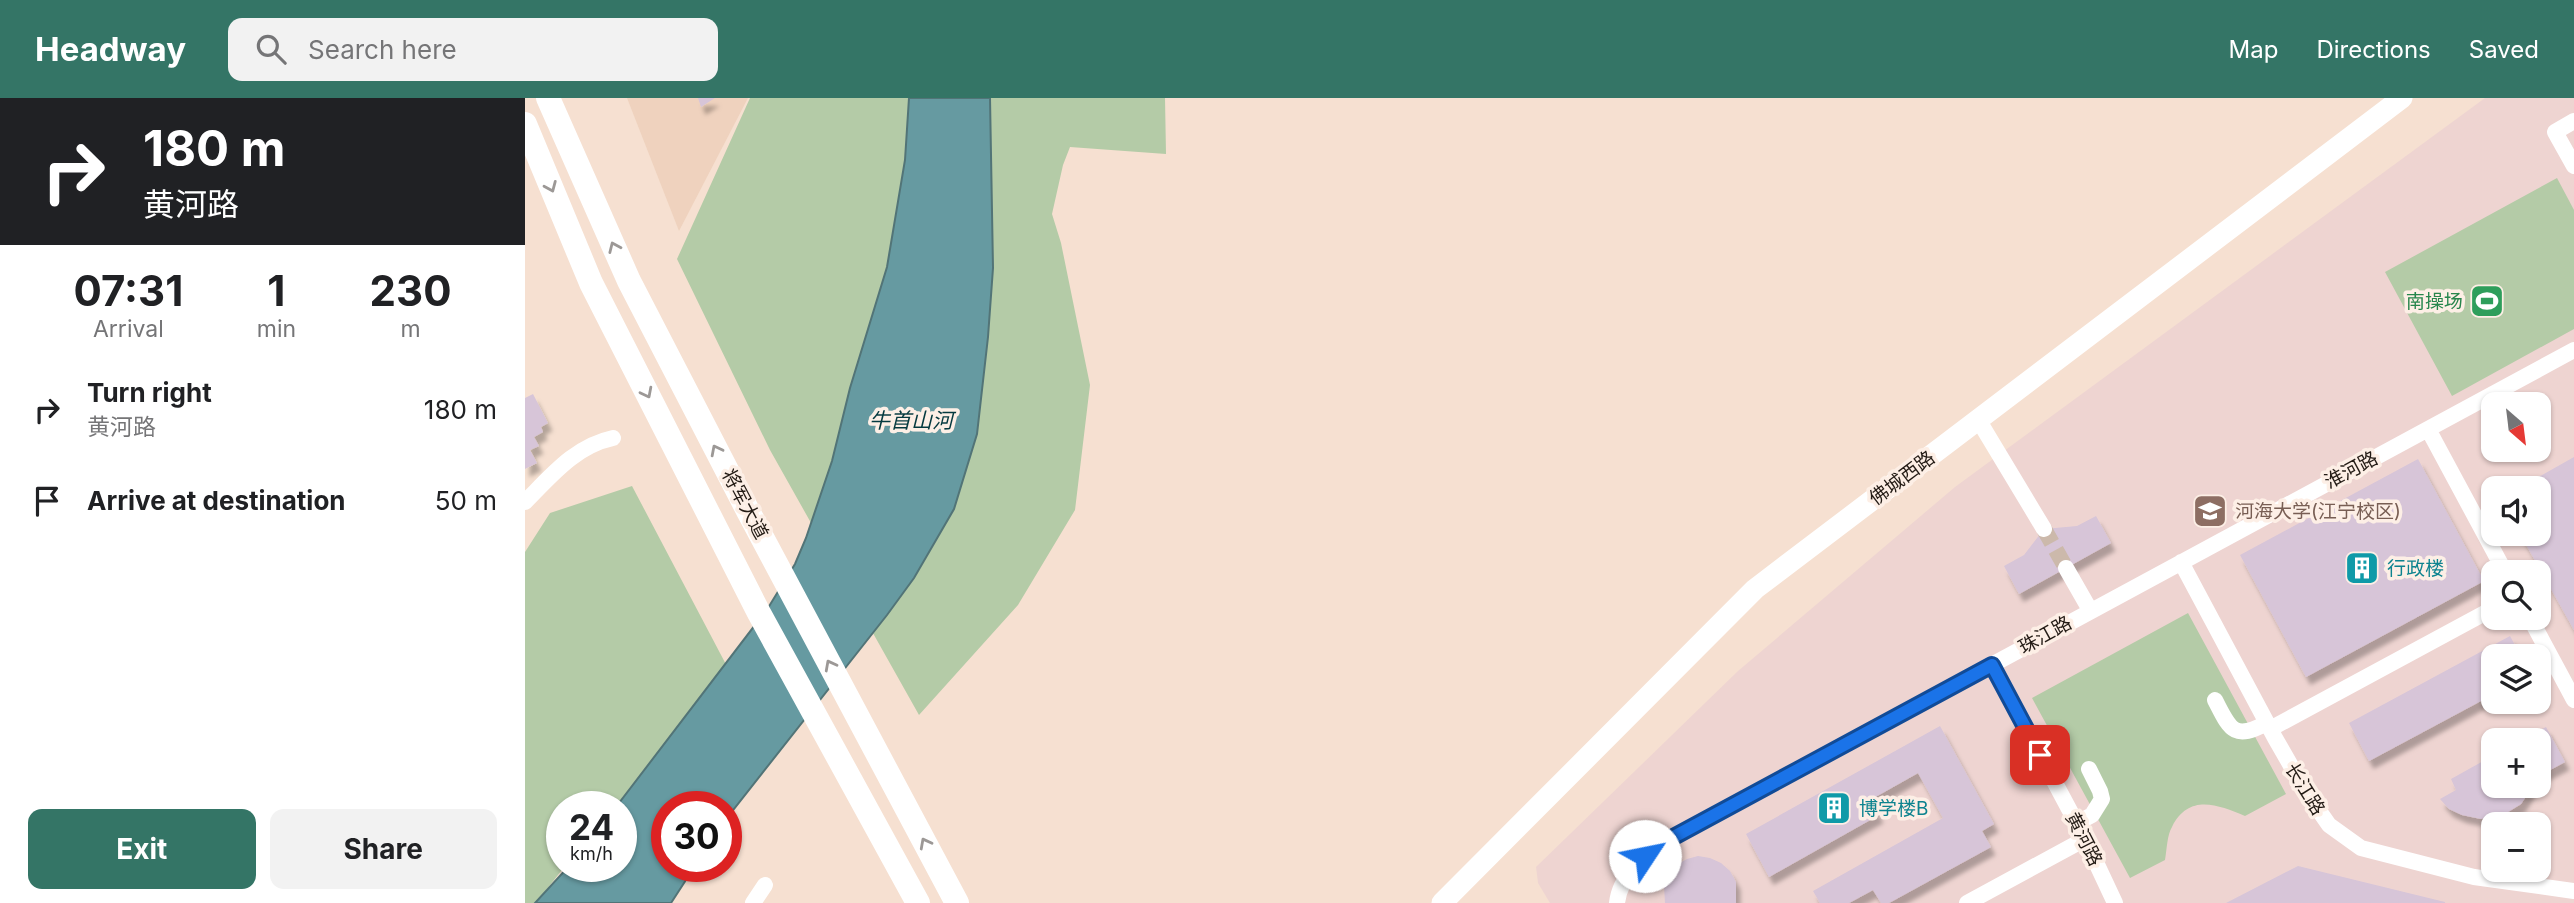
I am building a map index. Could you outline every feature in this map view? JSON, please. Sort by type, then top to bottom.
[{"type":"main road","name":"将军大道","points":[[548,98],[629,281],[957,903]]},
{"type":"main road","name":"佛城西路","points":[[1441,903],[1755,589],[2402,98]]},
{"type":"main road","name":"将军大道","points":[[525,124],[591,283],[759,613],[918,903]]},
{"type":"street","points":[[2574,121],[2554,132],[2574,166]]},
{"type":"street","name":"淮河路","points":[[2090,610],[2574,350]]},
{"type":"street","points":[[1979,421],[2044,529]]},
{"type":"street","points":[[2428,429],[2499,560]]},
{"type":"street","points":[[525,502],[567,460],[596,442],[613,438]]},
{"type":"street","name":"长江路","points":[[2181,562],[2268,726],[2306,792],[2329,825],[2361,848],[2474,877],[2574,891]]},
{"type":"street","points":[[2066,568],[2090,610]]},
{"type":"street","name":"珠江路","points":[[1617,903],[1618,894],[1628,875],[1645,856],[1668,840],[2090,610]]},
{"type":"street","points":[[2215,700],[2228,726],[2235,731],[2249,733],[2268,726],[2481,615]]},
{"type":"street","points":[[2536,630],[2574,700]]},
{"type":"street","name":"黄河路","points":[[1992,665],[2077,823],[2115,903]]},
{"type":"street","points":[[2077,823],[2092,816],[2102,799],[2101,791],[2089,769]]},
{"type":"street","points":[[1967,903],[2085,839]]},
{"type":"street","points":[[754,903],[765,885]]},
{"type":"shaded area","points":[[627,98],[748,98],[679,231]]},
{"type":"shaded area","name":"河海大学(江宁校区)","points":[[2485,98],[2574,98],[2574,903],[1550,903],[1538,883],[1536,867],[1738,671],[1955,487]]},
{"type":"green space","points":[[750,98],[1165,98],[1166,154],[1070,147],[1052,214],[1061,243],[1090,385],[1075,510],[1018,605],[919,715],[770,450],[677,259]]},
{"type":"green space","name":"南操场","points":[[2557,178],[2574,210],[2574,329],[2452,396],[2385,272]]},
{"type":"green space","points":[[632,486],[730,672],[630,791],[546,791],[546,882],[552,882],[536,903],[525,903],[525,552],[550,513]]},
{"type":"green space","points":[[2188,613],[2286,794],[2245,816],[2215,806],[2195,806],[2187,809],[2170,830],[2165,860],[2130,878],[2032,698]]},
{"type":"water","name":"牛首山河","points":[[909,98],[990,98],[993,268],[988,337],[977,434],[954,509],[914,578],[887,615],[742,799],[742,791],[651,791],[651,882],[685,882],[671,903],[535,903],[554,882],[637,882],[637,791],[628,791],[768,608],[795,564],[832,461],[850,388],[887,267],[905,160]]},
{"type":"building","points":[[698,98],[715,98],[701,107]]},
{"type":"building","points":[[533,394],[548,423],[541,427],[543,432],[534,437],[539,446],[530,450],[537,463],[525,469],[525,398]]},
{"type":"building","points":[[2574,457],[2574,630],[2551,589],[2551,560],[2535,560],[2527,546],[2551,546],[2551,476],[2540,476]]},
{"type":"building","name":"行政楼","points":[[2418,459],[2481,575],[2481,583],[2306,677],[2240,555]]},
{"type":"building","points":[[2096,516],[2111,543],[2019,594],[2004,566],[2024,555],[2044,529],[2077,526]]},
{"type":"building","points":[[2510,636],[2514,644],[2495,644]]},
{"type":"building","points":[[2481,652],[2481,701],[2369,761],[2349,723]]},
{"type":"building","name":"博学楼B","points":[[1940,726],[1994,824],[1982,831],[1991,847],[1889,903],[1881,903],[1873,890],[1849,903],[1820,903],[1813,891],[1943,818],[1918,773],[1870,800],[1879,815],[1769,877],[1746,834]]},
{"type":"building","points":[[2551,736],[2565,762],[2551,770]]},
{"type":"building","points":[[2481,762],[2481,798],[2525,798],[2508,812],[2481,812],[2481,819],[2462,815],[2449,809],[2440,799],[2456,790],[2451,779]]},
{"type":"building","points":[[1698,856],[1721,863],[1730,871],[1736,882],[1736,903],[1665,903],[1664,886],[1668,874],[1676,865]]},
{"type":"building","points":[[2298,866],[2445,902],[2445,903],[2226,903]]},
{"type":"tunnel","points":[[2044,529],[2066,568]]},
{"type":"place","name":"南操场","points":[[2487,301]]},
{"type":"place","name":"河海大学(江宁校区)","points":[[2210,511]]},
{"type":"place","name":"行政楼","points":[[2362,568]]},
{"type":"place","name":"博学楼B","points":[[1834,808]]},
{"type":"route","points":[[1645,856],[1668,840],[1992,665],[2040,755]]}]
